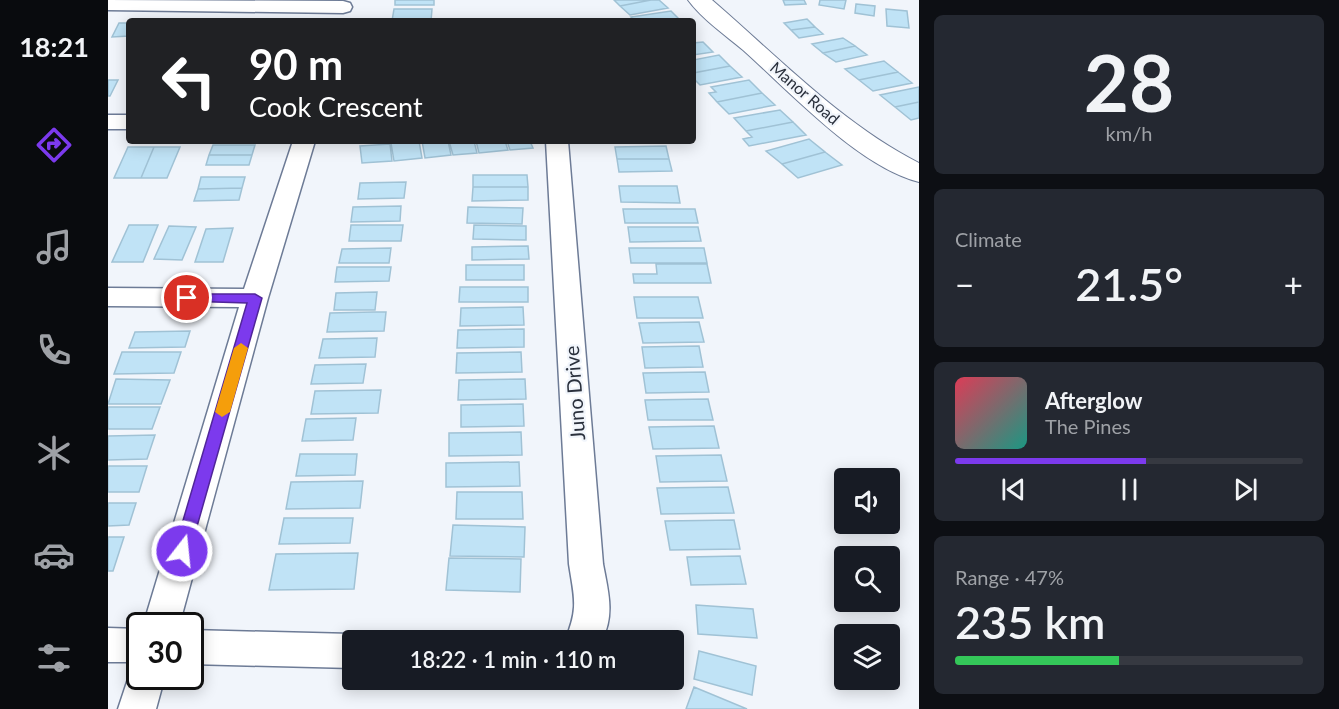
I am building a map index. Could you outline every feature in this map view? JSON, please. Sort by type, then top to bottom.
[{"type":"street","name":"Manor Road","points":[[699,0],[844,127],[879,153],[919,174]]},
{"type":"street","points":[[108,4],[342,9]]},
{"type":"street","points":[[108,122],[126,123]]},
{"type":"street","points":[[165,612],[255,298],[303,144]]},
{"type":"street","name":"Juno Drive","points":[[557,144],[586,552],[594,621],[591,630]]},
{"type":"street","points":[[108,297],[255,298]]},
{"type":"street","points":[[108,645],[126,646]]},
{"type":"street","points":[[204,647],[342,651]]},
{"type":"street","points":[[136,709],[142,690]]},
{"type":"building","points":[[395,0],[434,0],[434,5],[395,5]]},
{"type":"building","points":[[614,0],[651,0],[620,6]]},
{"type":"building","points":[[659,0],[668,8],[630,15],[620,6]]},
{"type":"building","points":[[783,0],[804,0],[806,4],[785,5]]},
{"type":"building","points":[[820,0],[846,0],[844,9],[819,5]]},
{"type":"building","points":[[856,4],[875,6],[874,16],[855,13]]},
{"type":"building","points":[[394,9],[432,9],[431,18],[392,18]]},
{"type":"building","points":[[886,9],[907,11],[909,28],[887,26]]},
{"type":"building","points":[[671,11],[678,18],[632,18]]},
{"type":"building","points":[[807,19],[815,27],[791,30],[784,23]]},
{"type":"building","points":[[119,23],[126,23],[126,36],[112,37]]},
{"type":"building","points":[[815,27],[823,34],[799,38],[791,30]]},
{"type":"building","points":[[843,38],[855,46],[823,53],[812,44]]},
{"type":"building","points":[[703,42],[713,52],[696,55],[696,43]]},
{"type":"building","points":[[855,46],[867,55],[836,62],[823,53]]},
{"type":"building","points":[[719,55],[730,66],[696,72],[696,59]]},
{"type":"building","points":[[884,61],[898,72],[859,80],[845,69]]},
{"type":"building","points":[[730,66],[742,77],[700,85],[696,81],[696,72]]},
{"type":"building","points":[[898,72],[912,83],[873,91],[859,80]]},
{"type":"building","points":[[108,80],[118,80],[110,96],[108,96]]},
{"type":"building","points":[[749,80],[762,93],[717,102],[709,93],[716,92],[711,87]]},
{"type":"building","points":[[919,87],[919,102],[895,107],[880,95]]},
{"type":"building","points":[[762,93],[775,105],[729,114],[717,102]]},
{"type":"building","points":[[919,102],[919,118],[911,120],[895,107]]},
{"type":"building","points":[[780,110],[793,122],[746,131],[734,118]]},
{"type":"building","points":[[793,122],[806,135],[749,146],[743,139],[752,137],[746,131]]},
{"type":"building","points":[[809,139],[825,152],[782,164],[766,151]]},
{"type":"building","points":[[390,144],[392,161],[362,163],[360,146]]},
{"type":"building","points":[[391,144],[420,144],[422,158],[394,161]]},
{"type":"building","points":[[423,144],[449,144],[451,155],[425,158]]},
{"type":"building","points":[[450,144],[475,144],[477,153],[453,155]]},
{"type":"building","points":[[477,144],[506,144],[508,150],[479,153]]},
{"type":"building","points":[[508,144],[531,144],[533,148],[510,150]]},
{"type":"building","points":[[213,145],[255,145],[252,155],[209,155]]},
{"type":"building","points":[[666,146],[669,159],[617,159],[615,147]]},
{"type":"building","points":[[128,147],[154,147],[141,178],[114,178]]},
{"type":"building","points":[[154,147],[180,147],[167,178],[141,178]]},
{"type":"building","points":[[825,152],[842,165],[798,178],[782,164]]},
{"type":"building","points":[[209,155],[252,155],[249,165],[206,165]]},
{"type":"building","points":[[617,159],[669,159],[672,171],[619,172]]},
{"type":"building","points":[[473,175],[527,175],[528,187],[473,187]]},
{"type":"building","points":[[201,177],[245,177],[242,188],[198,189]]},
{"type":"building","points":[[406,182],[404,198],[358,199],[360,183]]},
{"type":"building","points":[[619,186],[677,186],[680,203],[621,202]]},
{"type":"building","points":[[473,187],[528,187],[528,200],[472,201]]},
{"type":"building","points":[[242,188],[239,200],[194,201],[198,189]]},
{"type":"building","points":[[401,206],[400,221],[351,222],[353,207]]},
{"type":"building","points":[[468,207],[523,208],[522,224],[467,223]]},
{"type":"building","points":[[623,209],[695,209],[698,223],[625,223]]},
{"type":"building","points":[[129,225],[158,225],[143,262],[112,262]]},
{"type":"building","points":[[351,225],[403,225],[401,241],[349,241]]},
{"type":"building","points":[[474,225],[526,226],[526,240],[473,239]]},
{"type":"building","points":[[169,226],[196,227],[182,260],[154,259]]},
{"type":"building","points":[[628,227],[698,227],[701,241],[630,242]]},
{"type":"building","points":[[233,228],[223,262],[195,262],[206,229]]},
{"type":"building","points":[[528,246],[529,259],[472,260],[472,247]]},
{"type":"building","points":[[391,248],[389,263],[339,263],[342,249]]},
{"type":"building","points":[[629,248],[704,248],[707,263],[631,263]]},
{"type":"building","points":[[656,264],[707,264],[711,283],[634,283],[633,274],[657,274]]},
{"type":"building","points":[[466,265],[524,265],[524,280],[466,280]]},
{"type":"building","points":[[337,267],[391,267],[389,281],[335,282]]},
{"type":"building","points":[[460,287],[528,287],[528,302],[459,302]]},
{"type":"building","points":[[377,292],[375,310],[334,310],[336,293]]},
{"type":"building","points":[[634,297],[698,297],[703,318],[637,318]]},
{"type":"building","points":[[523,307],[524,325],[460,326],[461,308]]},
{"type":"building","points":[[386,312],[384,331],[327,332],[330,313]]},
{"type":"building","points":[[699,322],[704,342],[643,343],[639,323]]},
{"type":"building","points":[[524,329],[524,347],[457,348],[458,330]]},
{"type":"building","points":[[190,331],[185,347],[129,348],[135,332]]},
{"type":"building","points":[[377,338],[375,357],[319,358],[323,339]]},
{"type":"building","points":[[699,346],[703,367],[645,368],[642,347]]},
{"type":"building","points":[[122,352],[181,352],[174,373],[114,374]]},
{"type":"building","points":[[521,352],[522,372],[456,373],[457,353]]},
{"type":"building","points":[[366,364],[363,383],[311,384],[315,365]]},
{"type":"building","points":[[705,372],[709,392],[646,393],[643,373]]},
{"type":"building","points":[[116,379],[170,380],[161,404],[108,404]]},
{"type":"building","points":[[525,379],[526,399],[458,400],[459,380]]},
{"type":"building","points":[[381,390],[378,413],[311,414],[315,391]]},
{"type":"building","points":[[708,399],[713,420],[648,420],[645,400]]},
{"type":"building","points":[[523,404],[524,426],[461,427],[461,405]]},
{"type":"building","points":[[108,407],[160,407],[152,429],[108,429]]},
{"type":"building","points":[[356,418],[353,440],[302,441],[306,419]]},
{"type":"building","points":[[714,426],[719,448],[653,449],[649,427]]},
{"type":"building","points":[[521,432],[522,455],[449,456],[449,433]]},
{"type":"building","points":[[155,435],[147,459],[108,460],[108,436]]},
{"type":"building","points":[[300,454],[357,454],[355,475],[296,476]]},
{"type":"building","points":[[721,455],[727,481],[660,482],[656,456]]},
{"type":"building","points":[[519,462],[520,486],[446,487],[446,463]]},
{"type":"building","points":[[108,466],[147,466],[139,492],[108,492]]},
{"type":"building","points":[[363,481],[360,508],[286,509],[291,482]]},
{"type":"building","points":[[728,487],[734,513],[661,514],[657,488]]},
{"type":"building","points":[[457,492],[522,492],[523,519],[456,519]]},
{"type":"building","points":[[108,503],[136,503],[129,525],[108,526]]},
{"type":"building","points":[[284,518],[353,518],[350,543],[279,544]]},
{"type":"building","points":[[734,520],[740,549],[670,550],[665,521]]},
{"type":"building","points":[[453,525],[525,527],[524,557],[450,556]]},
{"type":"building","points":[[108,537],[124,537],[113,571],[108,571]]},
{"type":"building","points":[[358,553],[354,589],[269,590],[276,554]]},
{"type":"building","points":[[740,556],[746,584],[691,585],[687,557]]},
{"type":"building","points":[[449,558],[521,559],[520,592],[446,590]]},
{"type":"building","points":[[696,605],[753,609],[757,638],[698,634]]},
{"type":"building","points":[[699,651],[756,666],[752,695],[694,679]]},
{"type":"building","points":[[694,687],[747,709],[686,709]]},
{"type":"slow traffic","points":[[222,412],[241,348]]},
{"type":"route","points":[[182,551],[255,298],[187,298]]}]
